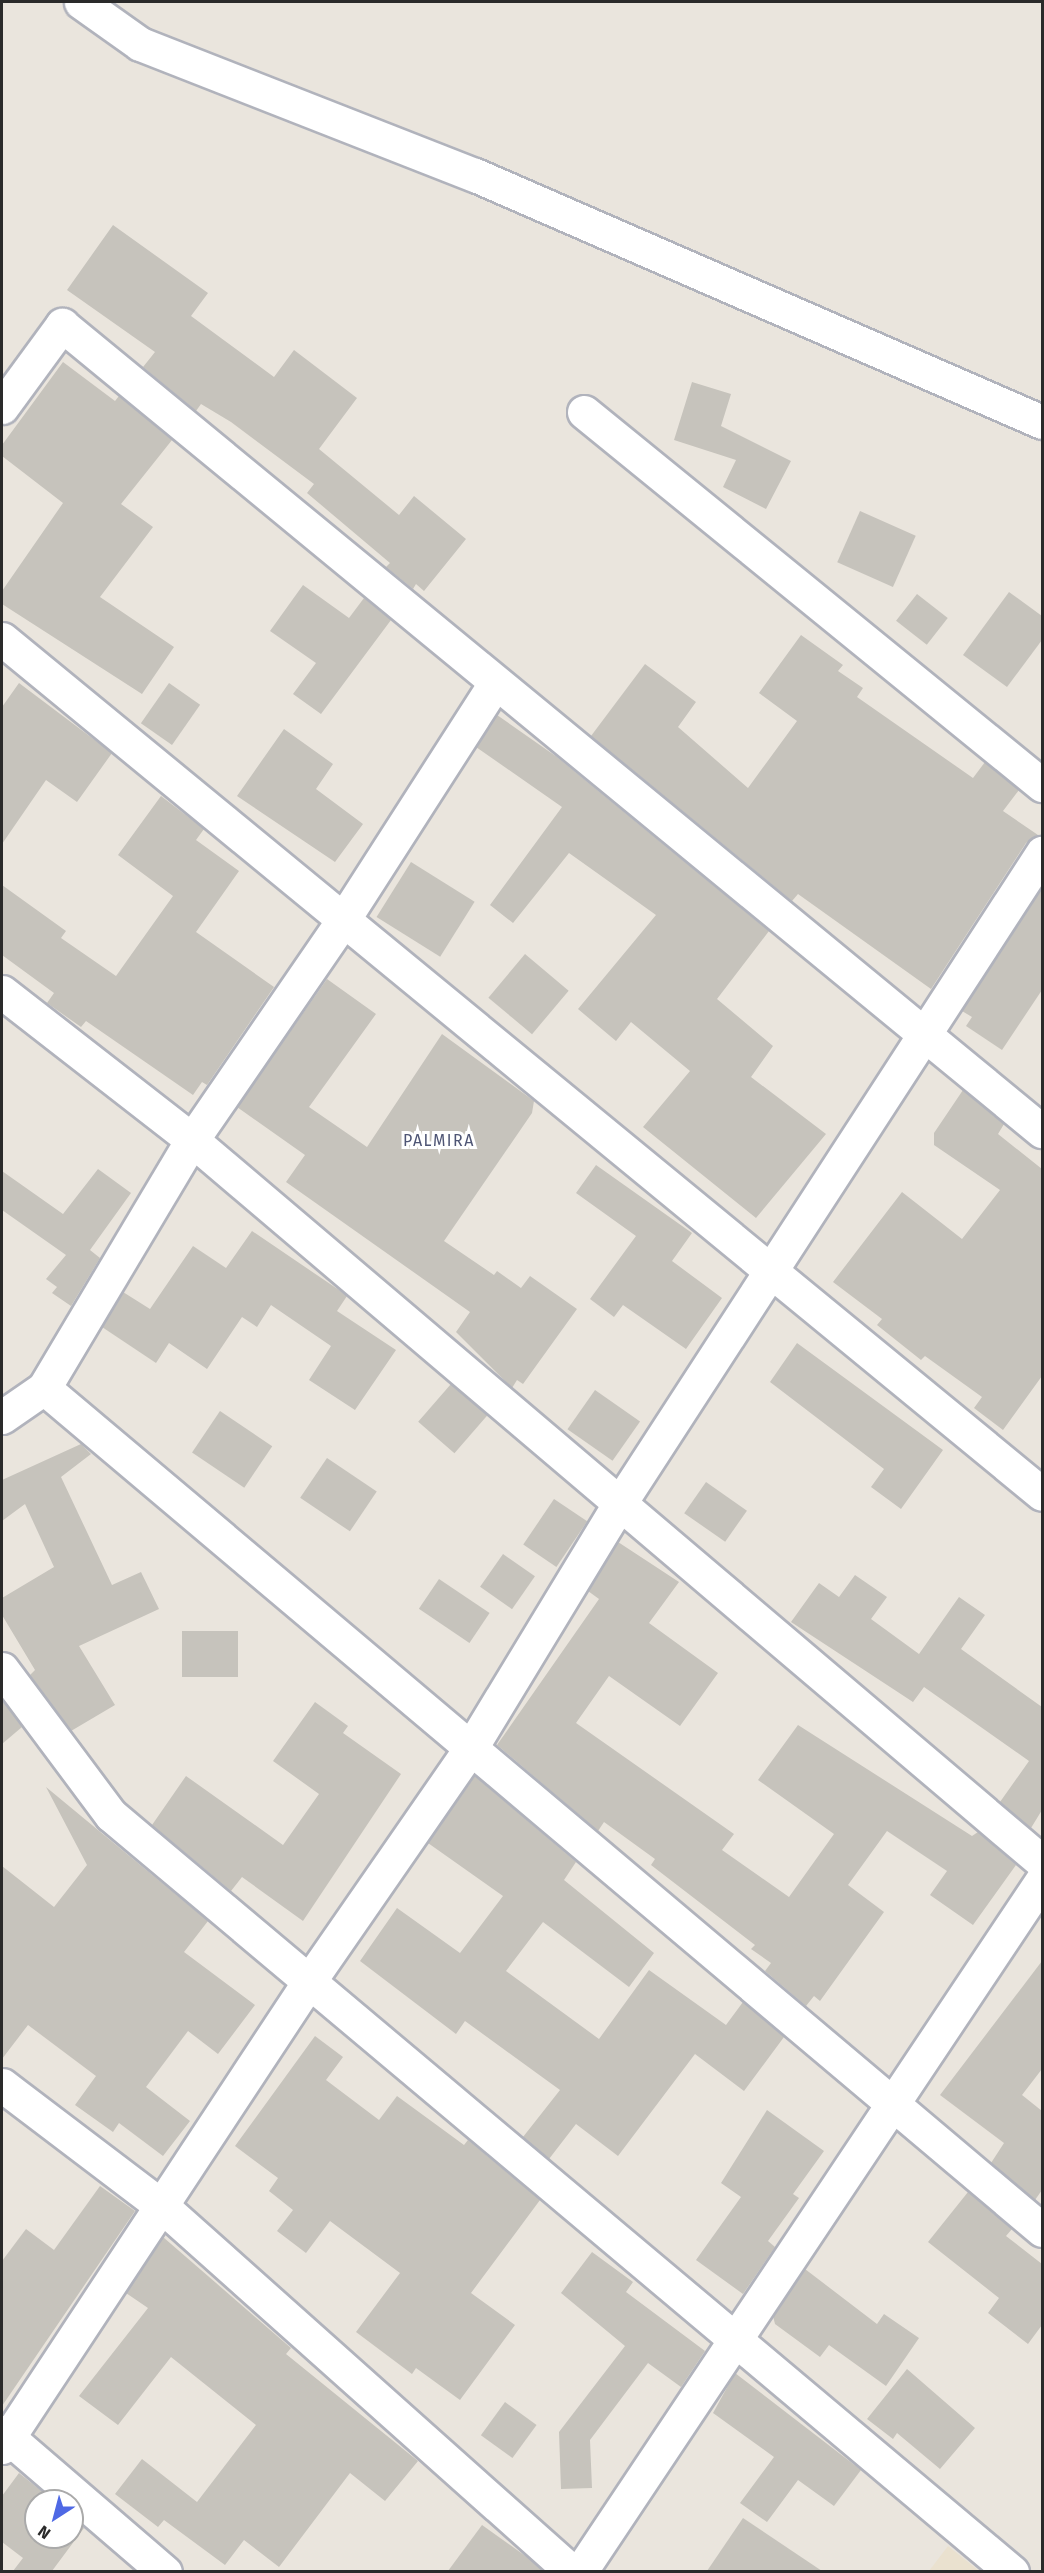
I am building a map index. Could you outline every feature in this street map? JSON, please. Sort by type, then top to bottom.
[{"type":"street","points":[[81,2],[140,44],[475,174],[1042,423]]},
{"type":"street","points":[[2,406],[62,325],[1042,1131]]},
{"type":"street","points":[[584,412],[1042,785]]},
{"type":"street","points":[[2,639],[774,1271],[1042,1494]]},
{"type":"street","points":[[2,1417],[44,1388],[192,1140],[343,920],[495,683]]},
{"type":"street","points":[[165,2571],[4,2439],[164,2208],[310,1980],[472,1746],[618,1506],[774,1271],[1042,853]]},
{"type":"street","points":[[2,992],[192,1140],[618,1506],[1042,1862]]},
{"type":"street","points":[[44,1388],[894,2102],[1042,2230]]},
{"type":"street","points":[[2,1669],[111,1815],[1012,2571]]},
{"type":"street","points":[[580,2571],[1042,1880]]},
{"type":"street","points":[[2,2085],[164,2208],[572,2571]]},
{"type":"shaded area","points":[[948,2546],[979,2571],[929,2571]]},
{"type":"building","points":[[113,225],[208,293],[191,316],[274,377],[294,350],[357,398],[319,449],[399,515],[414,496],[466,539],[424,591],[416,584],[413,589],[386,567],[390,563],[307,493],[314,484],[231,422],[201,404],[196,411],[143,367],[155,352],[67,290]]},
{"type":"building","points":[[63,362],[115,401],[119,396],[172,440],[121,504],[153,527],[100,597],[174,647],[142,694],[2,604],[2,591],[63,503],[2,456],[2,445]]},
{"type":"building","points":[[692,382],[731,394],[721,426],[791,461],[766,509],[723,487],[736,460],[674,440]]},
{"type":"building","points":[[860,511],[916,536],[893,587],[837,562]]},
{"type":"building","points":[[303,585],[349,618],[364,598],[391,620],[321,714],[293,694],[316,663],[270,631]]},
{"type":"building","points":[[1009,592],[1042,616],[1042,640],[1007,687],[963,655]]},
{"type":"building","points":[[917,594],[948,618],[927,645],[896,621]]},
{"type":"building","points":[[801,635],[843,665],[838,671],[863,688],[857,697],[973,778],[985,762],[1019,790],[1003,811],[1038,835],[1026,843],[931,989],[798,894],[792,901],[591,736],[645,664],[696,702],[678,727],[748,788],[797,721],[759,693]]},
{"type":"building","points":[[19,683],[112,753],[77,802],[46,780],[2,844],[2,707]]},
{"type":"building","points":[[169,683],[200,705],[172,745],[141,723]]},
{"type":"building","points":[[497,715],[557,757],[769,931],[717,999],[773,1046],[751,1077],[826,1134],[756,1218],[643,1127],[690,1071],[631,1022],[616,1041],[578,1009],[656,915],[569,853],[513,923],[490,905],[562,807],[476,747]]},
{"type":"building","points":[[284,729],[333,764],[316,789],[363,824],[335,862],[237,796]]},
{"type":"building","points":[[161,796],[204,829],[196,840],[239,871],[196,932],[274,987],[207,1085],[202,1082],[193,1095],[86,1021],[81,1027],[47,1003],[54,993],[2,955],[2,885],[66,931],[61,938],[116,976],[173,896],[118,855]]},
{"type":"building","points":[[411,862],[475,902],[440,957],[377,917]]},
{"type":"building","points":[[1042,887],[1042,990],[1002,1050],[966,1026],[972,1017],[962,1011]]},
{"type":"building","points":[[525,954],[569,991],[532,1034],[488,998]]},
{"type":"building","points":[[327,979],[376,1014],[309,1107],[367,1147],[442,1034],[534,1101],[532,1113],[444,1241],[494,1275],[497,1271],[521,1288],[530,1276],[577,1309],[523,1384],[517,1380],[512,1388],[456,1332],[470,1312],[286,1182],[305,1155],[237,1107]]},
{"type":"building","points":[[963,1090],[1004,1124],[998,1134],[1042,1169],[1042,1376],[1003,1430],[974,1408],[982,1397],[925,1356],[921,1360],[877,1325],[882,1319],[833,1282],[902,1192],[962,1239],[1000,1190],[934,1145],[934,1133]]},
{"type":"building","points":[[596,1165],[692,1233],[672,1261],[722,1298],[686,1349],[623,1305],[614,1317],[590,1299],[636,1236],[576,1193]]},
{"type":"building","points":[[98,1169],[131,1193],[90,1250],[100,1258],[71,1306],[52,1293],[57,1287],[46,1279],[66,1255],[2,1210],[2,1171],[63,1214]]},
{"type":"building","points":[[252,1231],[347,1296],[337,1311],[396,1350],[355,1410],[309,1380],[331,1346],[271,1305],[257,1327],[242,1317],[207,1369],[169,1343],[156,1363],[102,1327],[123,1292],[150,1309],[193,1246],[226,1268]]},
{"type":"building","points":[[797,1343],[943,1450],[901,1509],[871,1487],[884,1469],[770,1382]]},
{"type":"building","points":[[451,1384],[487,1415],[454,1453],[418,1422]]},
{"type":"building","points":[[595,1390],[640,1422],[613,1461],[567,1429]]},
{"type":"building","points":[[220,1411],[272,1446],[244,1488],[192,1452]]},
{"type":"building","points":[[81,1444],[91,1454],[61,1477],[112,1585],[141,1572],[159,1609],[79,1646],[115,1705],[71,1731],[30,1675],[35,1670],[2,1615],[2,1598],[54,1567],[25,1504],[2,1521],[2,1480]]},
{"type":"building","points":[[327,1458],[377,1492],[350,1531],[300,1498]]},
{"type":"building","points":[[706,1482],[747,1511],[725,1542],[684,1513]]},
{"type":"building","points":[[554,1499],[587,1521],[556,1567],[523,1545]]},
{"type":"building","points":[[618,1542],[679,1582],[649,1623],[718,1673],[680,1726],[609,1676],[576,1723],[734,1834],[722,1850],[789,1897],[834,1834],[758,1780],[798,1725],[972,1836],[978,1832],[1016,1865],[973,1925],[930,1895],[947,1871],[887,1831],[848,1885],[884,1912],[820,2001],[814,1996],[806,2006],[765,1971],[771,1963],[751,1949],[755,1945],[651,1865],[655,1859],[604,1822],[598,1831],[497,1745],[599,1599],[588,1591]]},
{"type":"building","points":[[503,1554],[535,1576],[512,1609],[480,1587]]},
{"type":"building","points":[[855,1575],[887,1597],[871,1619],[919,1654],[959,1597],[985,1615],[961,1649],[1042,1707],[1042,1810],[1031,1828],[1000,1802],[1029,1761],[924,1687],[913,1702],[791,1622],[819,1583],[839,1597]]},
{"type":"building","points":[[439,1579],[490,1613],[469,1643],[419,1609]]},
{"type":"building","points":[[182,1631],[238,1631],[238,1677],[182,1677]]},
{"type":"building","points":[[2,1700],[22,1727],[2,1744]]},
{"type":"building","points":[[315,1702],[348,1726],[343,1733],[401,1774],[303,1921],[242,1877],[231,1891],[152,1825],[186,1776],[283,1845],[319,1794],[273,1761]]},
{"type":"building","points":[[475,1776],[576,1862],[564,1880],[654,1953],[629,1987],[543,1922],[506,1971],[599,2039],[649,1970],[726,2025],[743,2002],[784,2037],[744,2091],[695,2054],[618,2156],[576,2124],[549,2159],[523,2137],[560,2090],[465,2021],[456,2034],[360,1961],[397,1908],[460,1953],[503,1896],[428,1843]]},
{"type":"building","points":[[46,1787],[208,1921],[184,1952],[255,2005],[218,2054],[188,2031],[146,2087],[190,2121],[163,2156],[119,2123],[113,2132],[75,2105],[96,2076],[28,2025],[2,2059],[2,1866],[54,1907],[87,1865]]},
{"type":"building","points":[[1042,1961],[1042,2069],[1022,2095],[1042,2111],[1042,2190],[1035,2200],[991,2163],[1004,2143],[940,2095]]},
{"type":"building","points":[[315,2036],[343,2057],[326,2080],[379,2120],[397,2096],[464,2145],[468,2140],[540,2200],[471,2293],[515,2325],[460,2400],[416,2368],[412,2374],[356,2332],[400,2273],[330,2221],[306,2253],[277,2231],[293,2210],[269,2191],[278,2178],[235,2146]]},
{"type":"building","points":[[767,2110],[824,2151],[793,2194],[799,2198],[768,2241],[775,2247],[743,2294],[696,2260],[741,2197],[721,2183]]},
{"type":"building","points":[[100,2186],[135,2211],[2,2406],[2,2261],[26,2229],[54,2250]]},
{"type":"building","points":[[968,2192],[1012,2229],[1006,2236],[1042,2264],[1042,2325],[1028,2344],[988,2313],[999,2298],[928,2242]]},
{"type":"building","points":[[163,2237],[291,2348],[286,2354],[418,2461],[385,2501],[350,2473],[279,2567],[244,2540],[225,2565],[164,2520],[158,2527],[115,2494],[142,2459],[197,2502],[256,2425],[171,2357],[118,2425],[79,2396],[148,2308],[126,2293]]},
{"type":"building","points":[[592,2252],[633,2282],[626,2292],[705,2351],[681,2387],[648,2363],[590,2440],[592,2488],[561,2489],[559,2432],[625,2346],[561,2293]]},
{"type":"building","points":[[805,2269],[877,2324],[884,2314],[919,2338],[886,2386],[829,2345],[820,2357],[775,2324],[773,2316]]},
{"type":"building","points":[[907,2369],[975,2428],[940,2469],[897,2433],[893,2439],[867,2419]]},
{"type":"building","points":[[735,2373],[861,2470],[834,2506],[798,2480],[767,2522],[740,2503],[774,2457],[713,2413]]},
{"type":"building","points":[[505,2402],[537,2425],[512,2458],[481,2435]]},
{"type":"building","points":[[19,2473],[39,2489],[24,2489],[24,2549],[68,2549],[52,2571],[13,2571],[23,2558],[2,2542],[2,2496]]},
{"type":"building","points":[[743,2518],[822,2571],[707,2571]]},
{"type":"building","points":[[482,2525],[531,2560],[543,2571],[448,2571]]},
{"type":"district","name":"PALMIRA","points":[[439,1141]]}]
